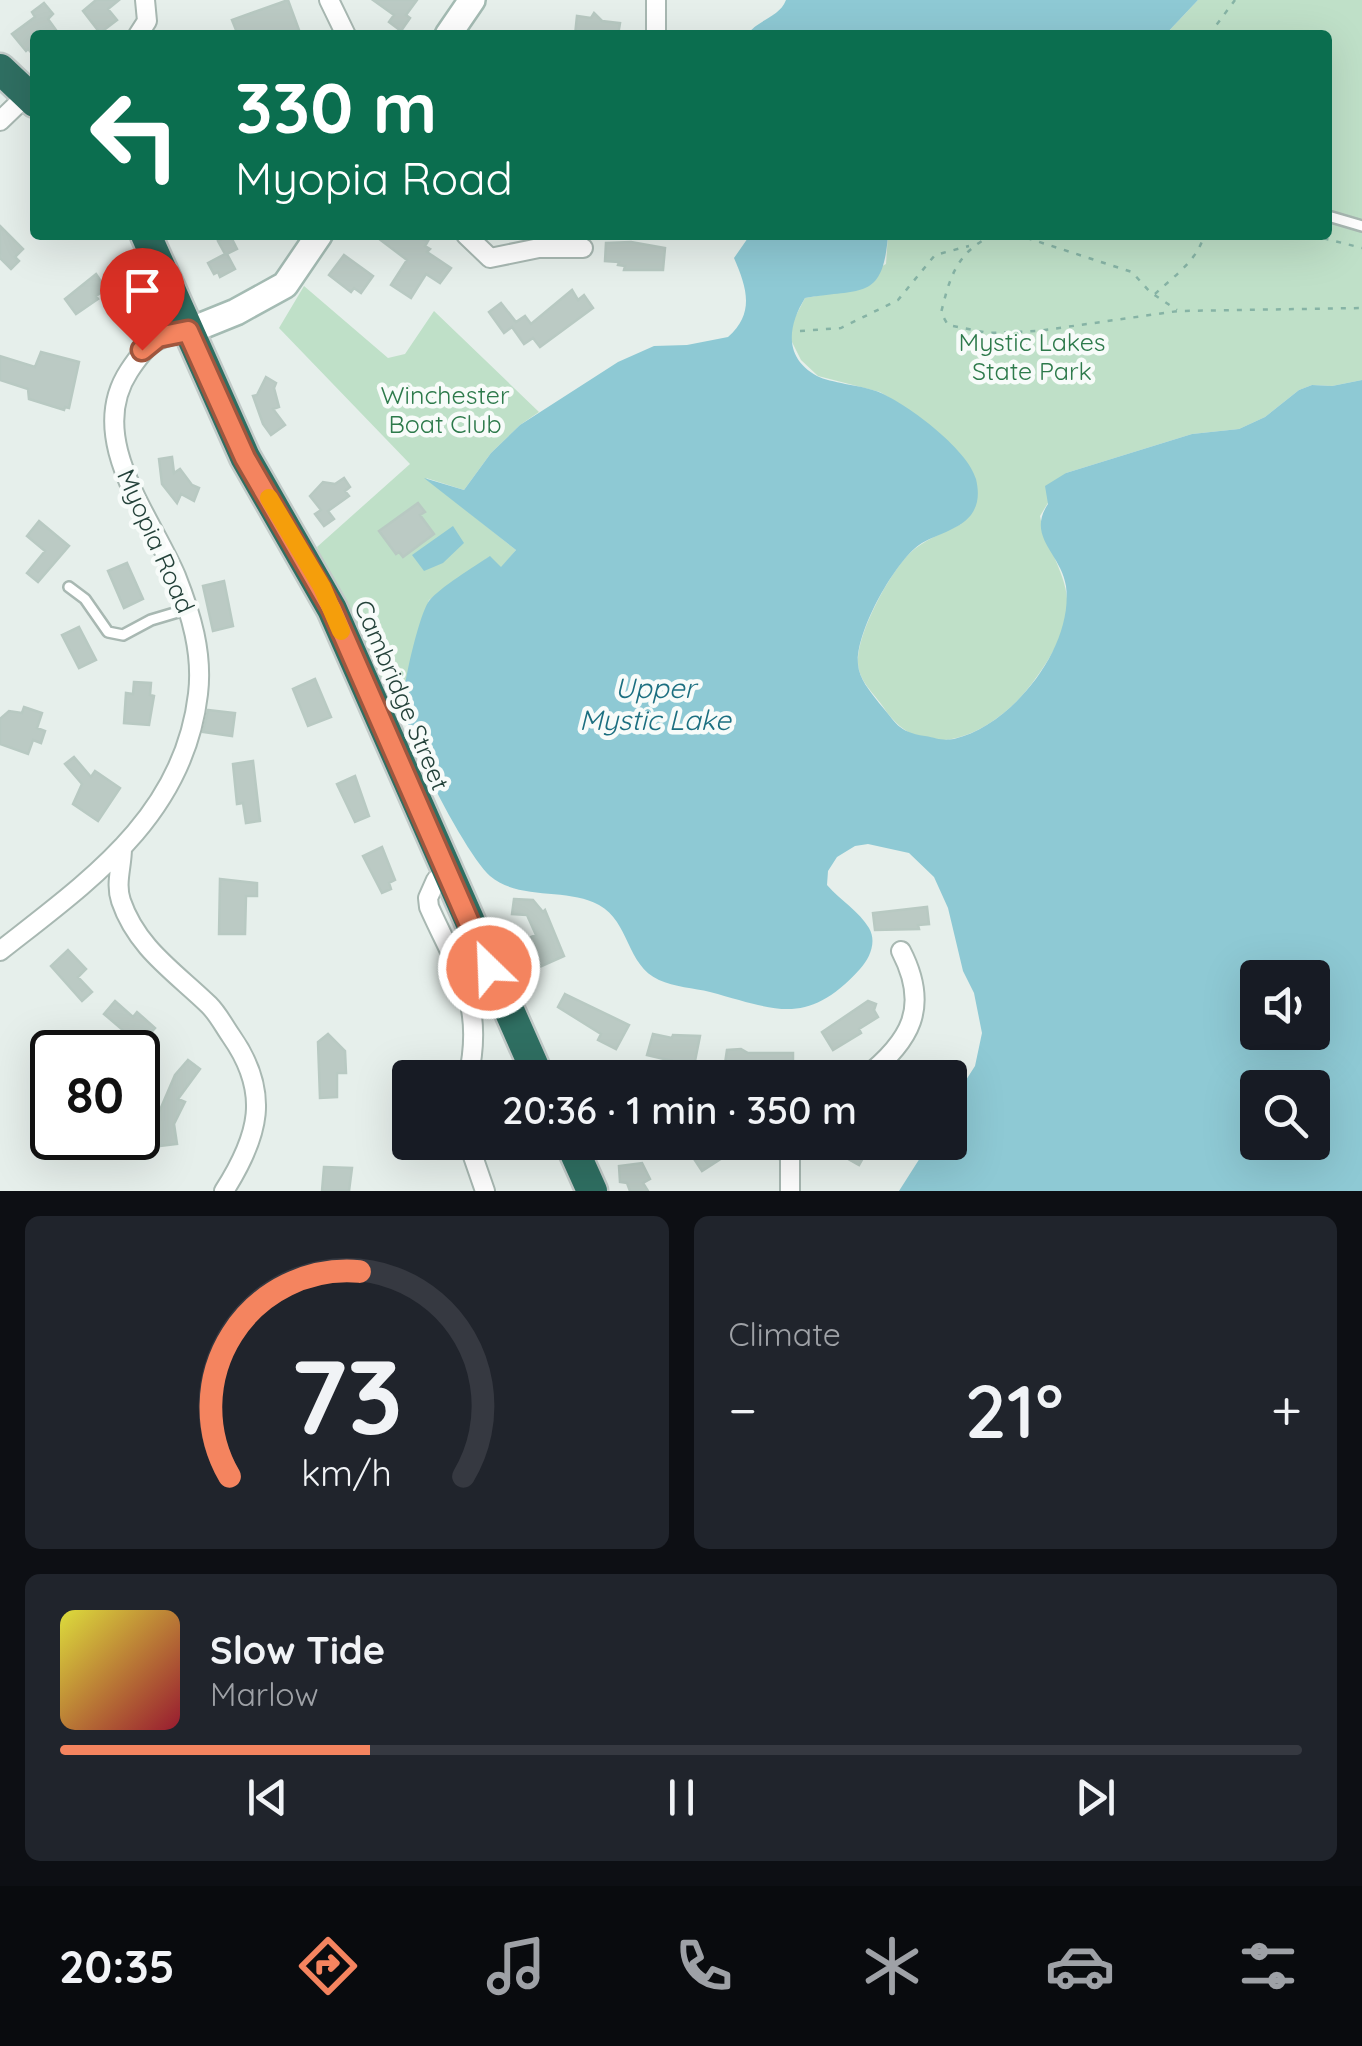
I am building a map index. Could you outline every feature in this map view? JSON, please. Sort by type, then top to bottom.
[{"type":"highway","points":[[0,69],[30,97]]},
{"type":"highway","name":"Cambridge Street","points":[[148,240],[245,458],[332,609],[531,1060]]},
{"type":"highway","points":[[578,1160],[592,1191]]},
{"type":"street","points":[[141,30],[147,21],[145,0]]},
{"type":"street","points":[[329,0],[344,30]]},
{"type":"street","points":[[451,30],[472,0]]},
{"type":"street","points":[[656,0],[656,30]]},
{"type":"street","points":[[0,121],[30,99]]},
{"type":"street","points":[[188,331],[236,312],[285,285],[315,240]]},
{"type":"street","points":[[471,240],[490,258],[539,248],[583,248]]},
{"type":"street","name":"Myopia Road","points":[[0,952],[101,870],[122,848],[168,792],[186,744],[198,696],[200,657],[188,609],[118,454],[115,424],[122,381],[142,350],[158,337],[188,331]]},
{"type":"street","points":[[122,848],[117,876],[120,899],[137,934],[156,959],[212,1008],[254,1078],[256,1127],[245,1158],[224,1191]]},
{"type":"street","points":[[447,875],[436,880],[428,898],[429,908],[470,993],[474,1030],[470,1060]]},
{"type":"street","points":[[883,1060],[900,1044],[912,1020],[917,995],[901,951]]},
{"type":"street","points":[[474,1160],[485,1191]]},
{"type":"street","points":[[789,1160],[790,1191]]},
{"type":"lane","points":[[1332,217],[1362,226]]},
{"type":"lane","points":[[69,587],[85,599],[108,632],[123,635],[151,620],[188,609]]},
{"type":"path","points":[[1213,30],[1235,0]]},
{"type":"path","points":[[800,331],[840,328],[898,300],[934,254],[982,240]]},
{"type":"path","points":[[1033,240],[1132,272],[1178,311]]},
{"type":"path","points":[[1156,294],[1178,275],[1202,240]]},
{"type":"path","points":[[1331,240],[1362,248]]},
{"type":"path","points":[[972,245],[950,277],[940,313],[948,325],[988,333],[1038,331],[1178,311],[1362,308]]},
{"type":"green space","name":"Mystic Lakes State Park","points":[[1198,0],[1362,0],[1362,380],[1312,385],[1299,390],[1265,417],[1239,429],[1192,434],[1066,473],[1040,516],[1068,602],[1064,626],[1047,661],[1017,701],[985,726],[949,739],[914,735],[898,725],[864,682],[858,663],[862,637],[901,563],[920,545],[961,524],[903,406],[880,392],[818,376],[801,360],[791,340],[790,327],[805,298],[833,293],[886,264],[888,240],[1332,240],[1332,30],[1170,30]]},
{"type":"green space","name":"Winchester Boat Club","points":[[304,286],[388,358],[405,354],[434,311],[539,412],[491,453],[464,490],[426,478],[516,550],[501,568],[489,557],[429,600],[414,647],[403,704],[392,711],[317,547],[410,464],[279,328]]},
{"type":"water","points":[[786,0],[1198,0],[1170,30],[752,30]]},
{"type":"water","name":"Upper Mystic Lake","points":[[747,240],[887,240],[881,272],[866,288],[805,298],[795,319],[792,340],[798,360],[817,376],[876,391],[918,415],[961,454],[976,479],[978,498],[971,515],[909,554],[869,617],[859,651],[863,680],[894,721],[908,732],[939,739],[954,739],[998,718],[1017,701],[1050,658],[1066,610],[1066,586],[1043,536],[1042,516],[1048,504],[1045,486],[1066,473],[1192,434],[1239,429],[1265,417],[1299,390],[1312,385],[1362,380],[1362,1191],[899,1191],[919,1160],[967,1160],[967,1078],[975,1066],[982,1033],[948,908],[934,877],[909,853],[868,844],[855,846],[837,857],[828,871],[827,885],[865,922],[871,933],[871,950],[864,965],[824,1000],[790,1009],[659,980],[640,964],[617,922],[599,905],[573,896],[515,889],[490,876],[480,864],[438,794],[413,741],[403,703],[416,635],[429,601],[490,556],[501,567],[516,550],[424,478],[464,490],[491,453],[520,425],[618,362],[654,346],[728,337],[742,319],[746,300],[734,258]]},
{"type":"water","points":[[453,526],[464,543],[443,563],[424,571],[412,555]]},
{"type":"building","points":[[96,0],[119,0],[108,9],[117,20],[104,30],[98,30],[83,11]]},
{"type":"building","points":[[288,0],[299,30],[236,30],[232,20]]},
{"type":"building","points":[[373,0],[417,0],[402,30],[389,22],[394,15]]},
{"type":"building","points":[[44,3],[53,14],[48,19],[56,30],[30,30],[30,51],[26,51],[12,34],[35,17],[32,12]]},
{"type":"building","points":[[594,13],[602,21],[620,23],[619,30],[576,30],[577,16],[591,18]]},
{"type":"building","points":[[0,226],[23,249],[11,269],[0,258]]},
{"type":"building","points":[[232,240],[237,249],[227,254],[235,269],[220,277],[208,263],[225,254],[218,241]]},
{"type":"building","points":[[381,240],[428,241],[427,252],[451,268],[440,283],[426,274],[411,298],[391,285],[407,260]]},
{"type":"building","points":[[631,242],[665,248],[663,270],[624,270],[619,262],[605,261],[606,243]]},
{"type":"building","points":[[344,255],[373,276],[361,293],[354,288],[351,292],[329,275]]},
{"type":"building","points":[[96,274],[106,289],[76,314],[65,299]]},
{"type":"building","points":[[572,290],[578,300],[584,295],[593,308],[540,347],[533,338],[524,344],[512,327],[504,333],[489,312],[501,303],[516,322],[525,316],[531,324]]},
{"type":"building","points":[[41,352],[79,362],[69,408],[64,410],[29,399],[28,389],[0,380],[0,356],[35,367]]},
{"type":"building","points":[[266,377],[276,383],[279,407],[273,409],[285,425],[271,435],[253,396]]},
{"type":"building","points":[[172,457],[174,473],[180,469],[199,488],[194,501],[181,494],[177,503],[162,484],[159,459]]},
{"type":"building","points":[[344,478],[350,487],[345,491],[349,496],[328,511],[334,519],[324,526],[315,514],[321,510],[310,496],[323,482],[335,484]]},
{"type":"building","points":[[418,503],[425,512],[420,515],[434,534],[403,557],[399,552],[396,554],[379,531]]},
{"type":"building","points":[[39,521],[69,546],[38,582],[27,573],[45,551],[27,536]]},
{"type":"building","points":[[127,563],[143,599],[124,608],[108,571]]},
{"type":"building","points":[[224,581],[233,626],[213,631],[203,586]]},
{"type":"building","points":[[79,627],[96,660],[79,668],[62,635]]},
{"type":"building","points":[[315,679],[331,717],[308,726],[293,689]]},
{"type":"building","points":[[134,682],[151,683],[150,695],[154,696],[149,725],[124,723],[126,693],[133,694]]},
{"type":"building","points":[[24,707],[42,713],[37,728],[45,731],[41,743],[33,740],[28,754],[0,744],[0,719],[9,711],[22,713]]},
{"type":"building","points":[[208,710],[235,713],[232,736],[203,732]]},
{"type":"building","points":[[74,757],[91,777],[95,771],[120,788],[98,821],[73,804],[82,784],[65,764]]},
{"type":"building","points":[[253,761],[260,821],[246,823],[243,803],[237,804],[233,764]]},
{"type":"building","points":[[355,776],[369,816],[355,822],[337,784]]},
{"type":"building","points":[[382,847],[395,880],[389,883],[391,889],[382,893],[363,856]]},
{"type":"building","points":[[220,879],[257,883],[257,896],[246,896],[245,934],[219,934]]},
{"type":"building","points":[[514,899],[533,900],[545,910],[564,956],[528,972],[515,944],[536,935],[527,915],[512,914]]},
{"type":"building","points":[[927,907],[929,924],[918,925],[919,929],[875,930],[873,913]]},
{"type":"building","points":[[68,950],[86,969],[78,977],[92,992],[82,1001],[51,966]]},
{"type":"building","points":[[565,994],[629,1025],[616,1049],[598,1040],[601,1034],[558,1007]]},
{"type":"building","points":[[115,1001],[133,1017],[137,1012],[155,1028],[123,1030],[104,1014]]},
{"type":"building","points":[[868,1001],[876,1004],[878,1017],[833,1050],[822,1032]]},
{"type":"building","points":[[328,1034],[345,1051],[346,1073],[337,1073],[337,1097],[320,1098],[318,1042]]},
{"type":"building","points":[[653,1034],[672,1038],[700,1036],[695,1060],[647,1055]]},
{"type":"building","points":[[727,1050],[793,1053],[793,1060],[726,1060]]},
{"type":"building","points":[[188,1060],[200,1069],[178,1099],[185,1102],[174,1124],[177,1144],[160,1146],[160,1110],[175,1075]]},
{"type":"building","points":[[695,1160],[719,1160],[702,1171]]},
{"type":"building","points":[[642,1163],[650,1179],[643,1183],[648,1191],[630,1191],[627,1183],[620,1182],[619,1166]]},
{"type":"building","points":[[324,1167],[352,1168],[349,1191],[322,1191]]},
{"type":"slow traffic","points":[[269,498],[322,587],[341,631]]},
{"type":"route","points":[[142,350],[158,337],[188,331],[245,458],[322,587],[489,968]]}]
